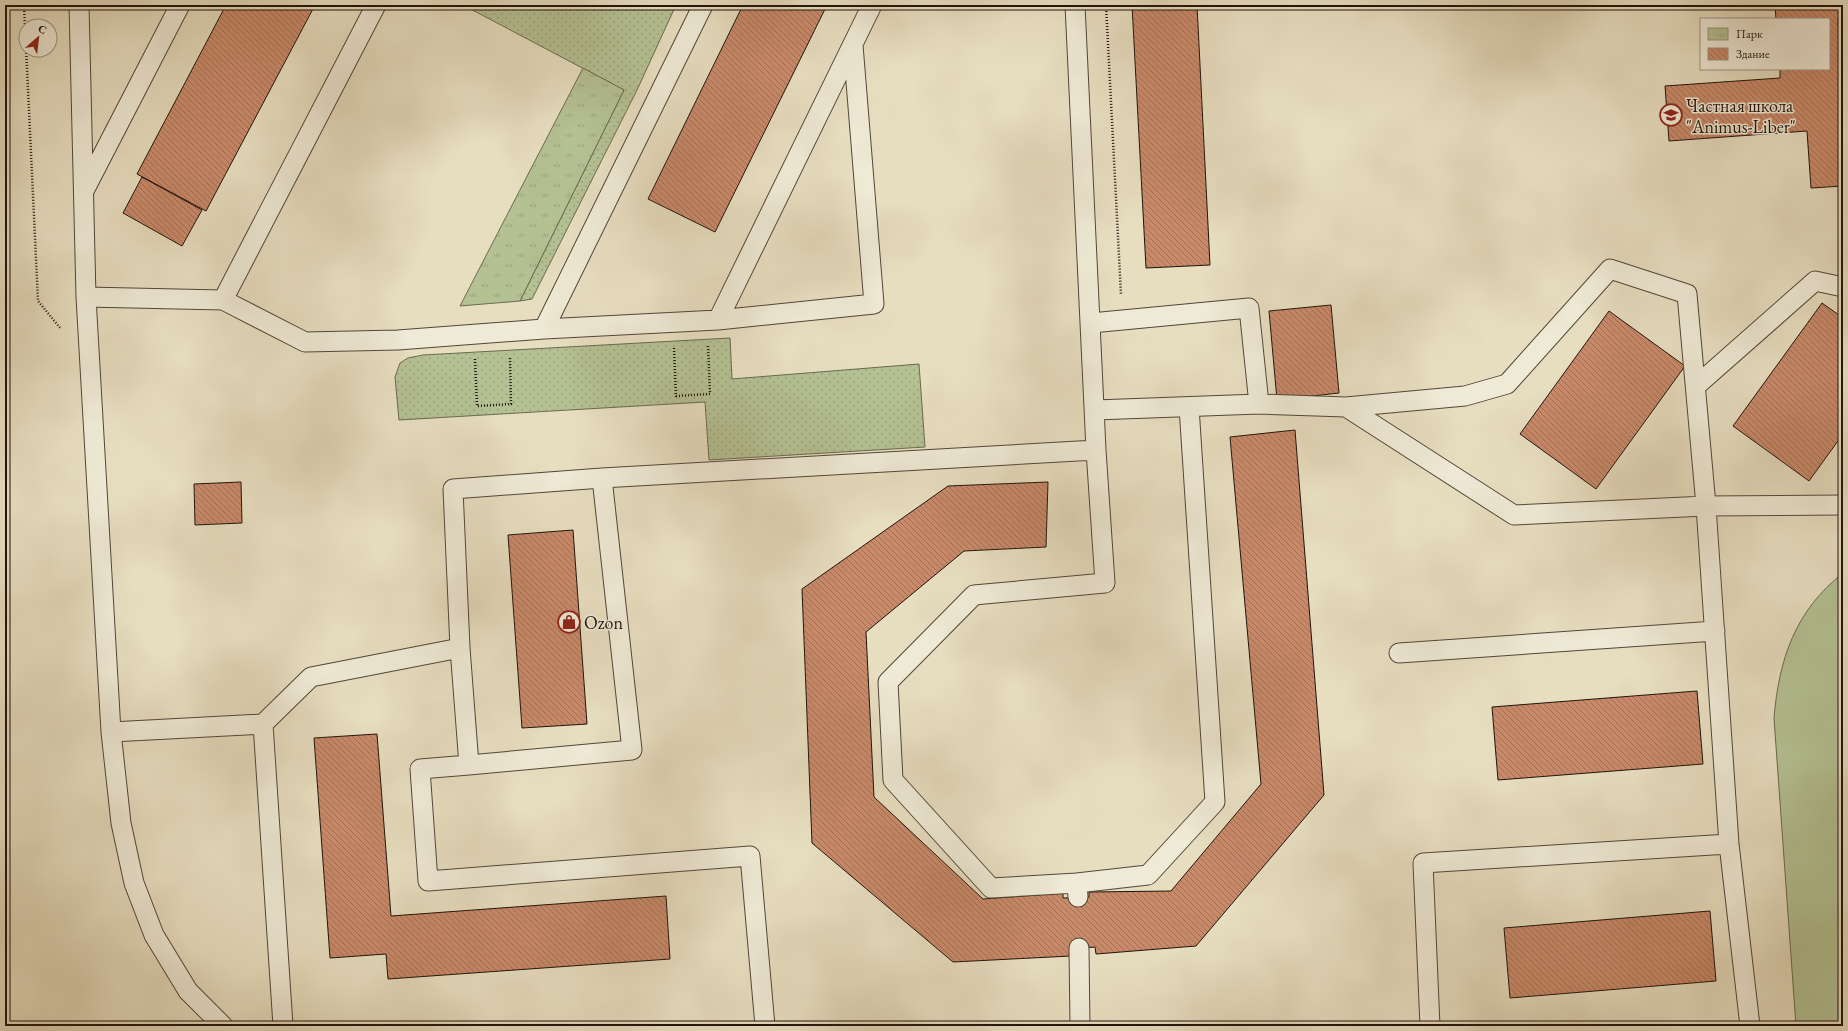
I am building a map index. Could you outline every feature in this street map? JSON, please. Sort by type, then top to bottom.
[{"type":"lane","points":[[79,5],[86,297],[111,732],[121,823],[134,883],[154,935],[188,991],[223,1026]]},
{"type":"lane","points":[[84,190],[180,5]]},
{"type":"lane","points":[[223,300],[376,5]]},
{"type":"lane","points":[[544,329],[703,5]]},
{"type":"lane","points":[[713,320],[872,5]]},
{"type":"lane","points":[[1075,5],[1096,450],[1105,583],[974,595],[888,682],[893,780],[991,888],[1077,890],[1148,875],[1215,802],[1189,407]]},
{"type":"lane","points":[[86,297],[223,300],[305,342],[398,340],[544,329],[713,320],[874,304],[853,45]]},
{"type":"lane","points":[[1095,410],[1259,404],[1346,407],[1466,396],[1507,384],[1610,269],[1687,294],[1706,506],[1729,844],[1750,1026]]},
{"type":"lane","points":[[1696,386],[1815,281],[1843,287]]},
{"type":"lane","points":[[1091,323],[1249,308],[1259,404]]},
{"type":"lane","points":[[1346,407],[1514,515],[1706,506],[1843,505]]},
{"type":"lane","points":[[469,765],[460,648],[453,489],[602,478],[1096,450]]},
{"type":"lane","points":[[602,478],[632,750],[420,769],[428,880],[750,856],[765,1026]]},
{"type":"lane","points":[[1399,653],[1715,631]]},
{"type":"lane","points":[[111,732],[263,724],[311,677],[460,648]]},
{"type":"lane","points":[[263,724],[283,1026]]},
{"type":"lane","points":[[1430,1026],[1423,863],[1729,844]]},
{"type":"lane","points":[[1079,948],[1080,1026]]},
{"type":"path","points":[[24,5],[38,301],[63,331]]},
{"type":"path","points":[[1106,5],[1122,320]]},
{"type":"path","points":[[672,322],[676,396],[710,394],[713,320]]},
{"type":"path","points":[[473,334],[477,406],[511,404],[509,332]]},
{"type":"green space","points":[[463,5],[676,5],[637,90],[532,299],[520,301],[624,90]]},
{"type":"green space","points":[[583,68],[624,90],[520,301],[460,306]]},
{"type":"green space","points":[[730,338],[732,379],[919,364],[925,447],[709,460],[705,402],[399,420],[395,377],[400,363],[408,358],[423,355]]},
{"type":"green space","points":[[1843,573],[1843,1026],[1796,1026],[1774,718],[1776,696],[1785,656],[1801,620],[1826,588]]},
{"type":"building","points":[[226,5],[315,5],[206,211],[137,174]]},
{"type":"building","points":[[743,5],[827,5],[715,232],[648,199]]},
{"type":"building","points":[[1132,5],[1197,5],[1210,265],[1146,268]]},
{"type":"building","points":[[1775,5],[1843,5],[1843,21],[1838,21],[1843,99],[1843,186],[1811,188],[1807,131],[1669,141],[1665,86],[1780,78],[1780,70],[1830,70],[1830,18],[1776,18]]},
{"type":"building","points":[[142,177],[202,210],[182,246],[123,213]]},
{"type":"building","points":[[1822,303],[1843,318],[1843,434],[1809,481],[1733,426]]},
{"type":"building","points":[[1331,305],[1339,393],[1277,400],[1269,311]]},
{"type":"building","points":[[1609,311],[1685,366],[1596,489],[1520,434]]},
{"type":"building","points":[[1295,430],[1324,795],[1196,946],[1096,954],[1095,947],[1071,949],[1071,956],[953,962],[812,843],[802,589],[948,486],[1048,482],[1046,547],[964,551],[866,632],[874,797],[983,899],[1063,893],[1063,898],[1089,897],[1089,892],[1171,891],[1261,784],[1230,437]]},
{"type":"building","points":[[241,482],[242,523],[195,525],[194,484]]},
{"type":"building","points":[[573,530],[587,724],[522,728],[508,535]]},
{"type":"building","points":[[1697,691],[1703,764],[1498,780],[1492,707]]},
{"type":"building","points":[[377,734],[391,916],[666,896],[670,959],[388,979],[386,954],[330,958],[314,738]]},
{"type":"building","points":[[1710,911],[1716,981],[1510,998],[1504,928]]},
{"type":"place","name":"Частная школа \"Animus-Liber\"","points":[[1671,115]]},
{"type":"place","name":"Ozon","points":[[569,622]]}]
